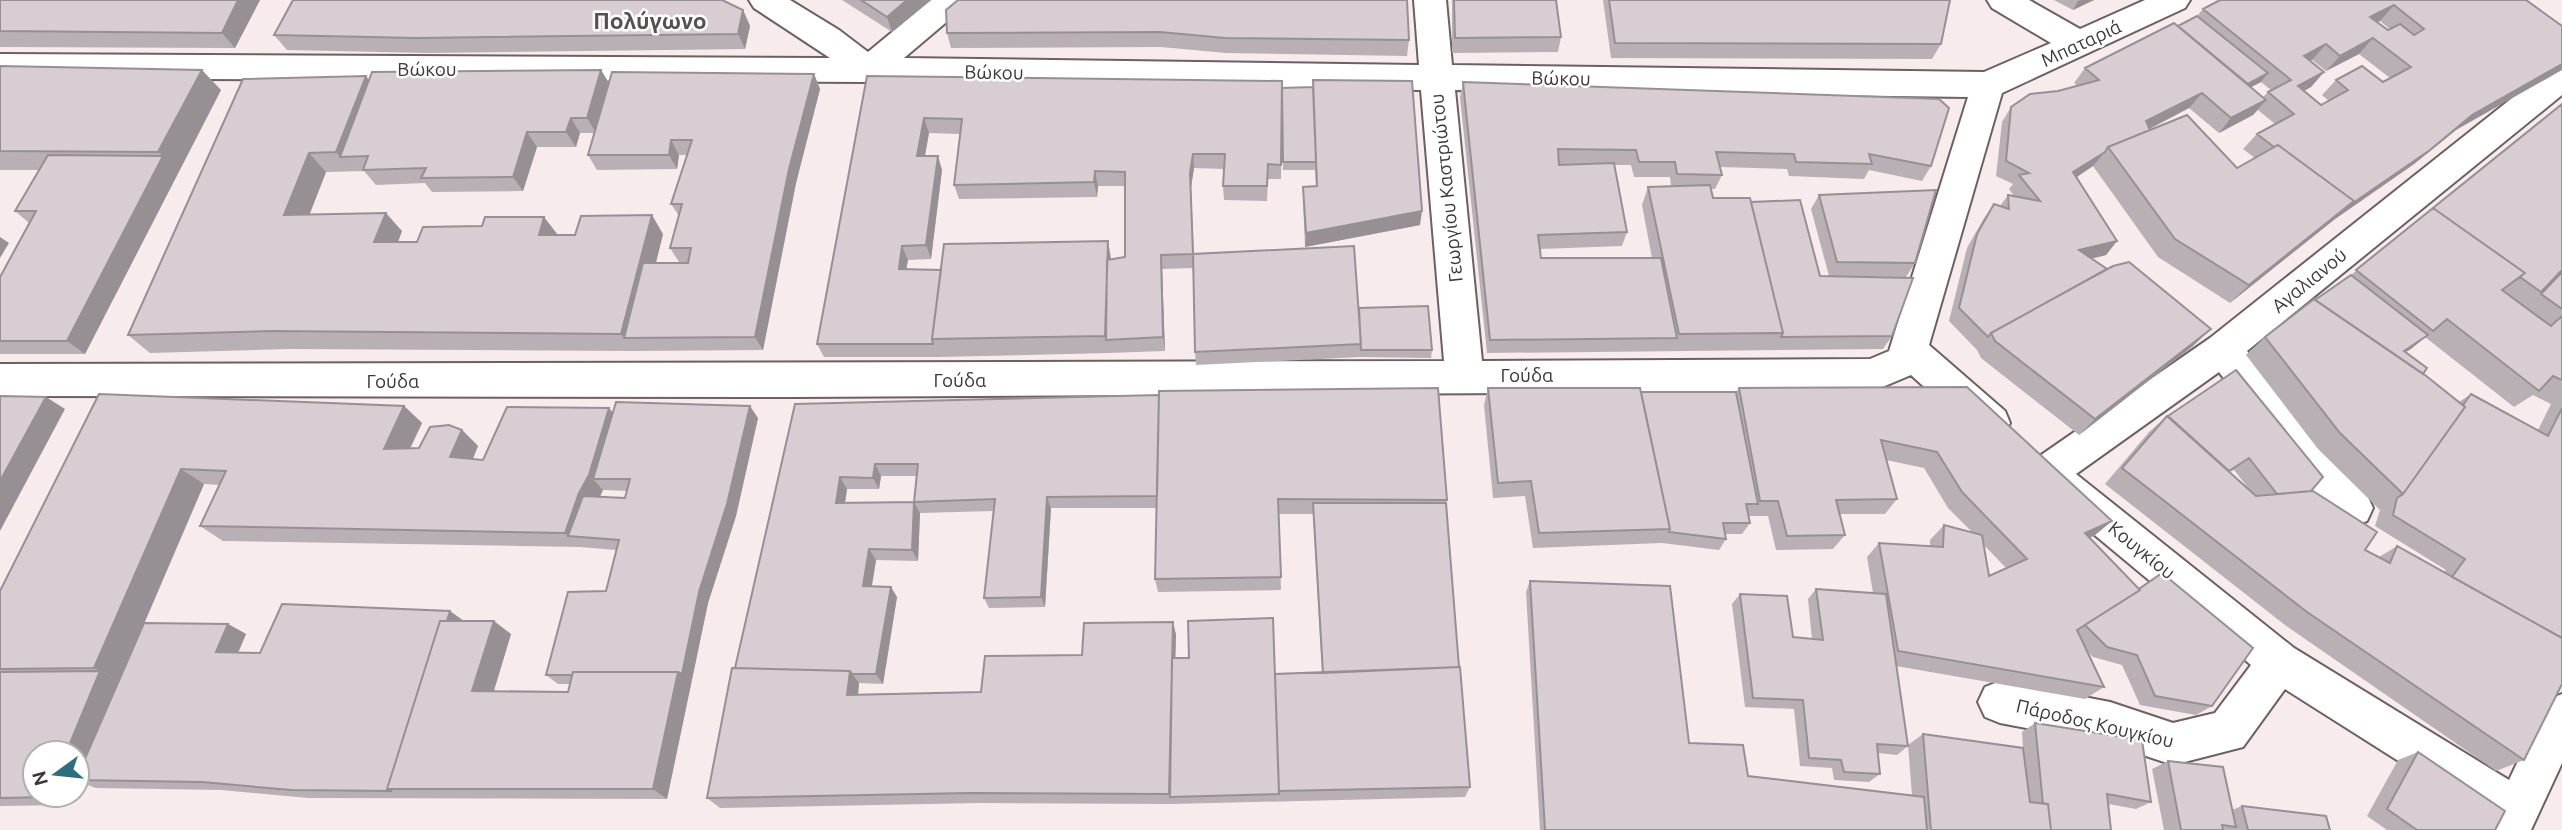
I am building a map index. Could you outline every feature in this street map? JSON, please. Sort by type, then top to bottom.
[{"type":"street","points":[[765,0],[827,38],[868,70],[952,0]]},
{"type":"street","name":"Γεωργίου Καστριώτου","points":[[1430,0],[1464,375]]},
{"type":"street","points":[[2003,0],[2081,45]]},
{"type":"street","name":"Μπαταριά","points":[[1988,85],[2081,45],[2174,0]]},
{"type":"street","name":"Βώκου","points":[[0,65],[868,70],[1988,85]]},
{"type":"street","name":"Αγαλιανού","points":[[2048,472],[2223,349],[2562,77]]},
{"type":"street","points":[[1909,350],[1988,85]]},
{"type":"street","points":[[2223,349],[2319,474],[2353,508]]},
{"type":"street","name":"Γούδα","points":[[0,380],[796,381],[1464,375],[1873,375],[1902,362],[1909,350]]},
{"type":"street","name":"Κουγκίου","points":[[1909,350],[2048,472],[2279,662],[2513,821]]},
{"type":"street","points":[[90,417],[108,381]]},
{"type":"street","name":"Πάροδος Κουγκίου","points":[[2000,702],[2110,723],[2173,744],[2228,732],[2279,662]]},
{"type":"street","points":[[2513,821],[2562,715]]},
{"type":"building","points":[[0,0],[238,0],[222,33],[0,31]]},
{"type":"building","points":[[293,0],[722,0],[743,10],[738,34],[417,38],[274,35]]},
{"type":"building","points":[[861,0],[907,0],[887,17]]},
{"type":"building","points":[[958,0],[1407,0],[1409,40],[1225,38],[1160,32],[947,33],[946,10]]},
{"type":"building","points":[[1454,0],[1556,0],[1561,37],[1455,38]]},
{"type":"building","points":[[1609,0],[1950,0],[1941,44],[1615,43]]},
{"type":"building","points":[[2220,0],[2526,0],[2562,26],[2562,64],[2472,115],[2430,150],[2350,205],[2354,201],[2278,145],[2274,147],[2257,134],[2294,114],[2268,92],[2291,80],[2203,9]],"holes":[[[2394,5],[2424,29],[2414,35],[2400,24],[2388,30],[2370,17]],[[2373,38],[2411,67],[2383,82],[2362,66],[2336,80],[2348,90],[2321,105],[2298,86],[2324,72],[2304,56],[2326,44],[2340,56]]]},
{"type":"building","points":[[2197,16],[2268,73],[2248,84],[2178,26]]},
{"type":"building","points":[[2174,23],[2266,100],[2231,118],[2202,93],[2146,121],[2150,130],[2108,147],[2105,152],[2073,172],[2117,241],[2079,250],[2107,269],[1988,337],[1959,308],[1977,234],[1994,204],[2009,209],[2008,195],[2040,201],[2019,175],[2029,173],[2006,161],[2011,107],[2030,94],[2058,91],[2099,80],[2085,68]]},
{"type":"building","points":[[0,66],[202,70],[158,152],[0,151]]},
{"type":"building","points":[[601,70],[587,118],[571,118],[566,132],[527,132],[513,177],[421,178],[426,168],[363,170],[368,156],[340,157],[372,72]]},
{"type":"building","points":[[612,72],[814,74],[789,169],[755,337],[624,338],[643,263],[688,263],[691,248],[670,248],[682,204],[671,204],[692,140],[671,140],[669,155],[588,155]]},
{"type":"building","points":[[366,76],[336,152],[309,153],[284,215],[386,213],[374,242],[417,242],[423,227],[482,226],[485,217],[544,217],[539,235],[575,235],[581,216],[652,215],[621,334],[271,331],[128,335],[243,79]]},
{"type":"building","points":[[867,76],[1282,81],[1281,165],[1268,164],[1267,186],[1223,186],[1225,154],[1193,154],[1190,173],[1193,254],[1161,255],[1163,337],[1106,340],[1107,260],[1125,257],[1125,172],[1095,171],[1094,182],[954,185],[962,119],[924,118],[917,156],[938,156],[926,245],[902,246],[899,269],[941,270],[933,344],[817,344]]},
{"type":"building","points":[[1313,80],[1412,81],[1422,211],[1306,233],[1303,187],[1317,186]]},
{"type":"building","points":[[1463,82],[1939,99],[1949,108],[1931,166],[1869,154],[1872,164],[1796,162],[1794,154],[1716,152],[1722,175],[1677,174],[1675,162],[1639,162],[1636,150],[1558,149],[1559,165],[1614,163],[1627,232],[1538,235],[1541,258],[1661,258],[1677,338],[1490,340]]},
{"type":"building","points":[[1313,87],[1316,162],[1283,162],[1282,88]]},
{"type":"building","points":[[2562,104],[2562,270],[2541,292],[2520,277],[2525,273],[2433,208]]},
{"type":"building","points":[[2187,115],[2237,168],[2278,145],[2354,201],[2249,285],[2175,239],[2108,147]]},
{"type":"building","points":[[48,155],[163,156],[67,341],[0,341],[0,277],[36,211],[15,211]]},
{"type":"building","points":[[1710,185],[1713,198],[1750,198],[1783,333],[1679,334],[1648,187]]},
{"type":"building","points":[[1936,190],[1915,263],[1837,262],[1819,195]]},
{"type":"building","points":[[1800,200],[1820,276],[1913,278],[1892,336],[1781,337],[1783,333],[1751,202]]},
{"type":"building","points":[[2433,208],[2525,273],[2502,290],[2551,326],[2562,316],[2562,380],[2553,376],[2539,391],[2447,319],[2433,331],[2356,270]]},
{"type":"building","points":[[1108,241],[1105,336],[932,339],[944,244]]},
{"type":"building","points":[[1354,246],[1361,344],[1195,352],[1193,254]]},
{"type":"building","points":[[2129,262],[2211,329],[2095,419],[1995,341],[1991,333],[2113,266]]},
{"type":"building","points":[[2562,272],[2562,309],[2541,294]]},
{"type":"building","points":[[2351,275],[2428,335],[2404,351],[2427,368],[2423,374],[2315,300]]},
{"type":"building","points":[[2314,299],[2425,375],[2465,407],[2403,494],[2340,433],[2265,337]]},
{"type":"building","points":[[1428,306],[1432,350],[1361,350],[1359,308]]},
{"type":"building","points":[[2236,370],[2323,477],[2311,491],[2277,494],[2249,458],[2229,471],[2168,416]]},
{"type":"building","points":[[1967,387],[2112,521],[2085,533],[2140,590],[2077,630],[2104,687],[1898,651],[1879,543],[1943,547],[1944,525],[1982,535],[1989,576],[2027,559],[1962,492],[1937,452],[1881,440],[1897,499],[1836,500],[1845,535],[1787,536],[1778,501],[1760,501],[1739,388]]},
{"type":"building","points":[[1438,388],[1447,500],[1278,499],[1281,577],[1155,579],[1159,391]]},
{"type":"building","points":[[1488,388],[1640,388],[1670,529],[1539,533],[1531,481],[1498,483]]},
{"type":"building","points":[[1641,392],[1736,392],[1758,504],[1746,504],[1750,523],[1723,523],[1726,539],[1669,532]]},
{"type":"building","points":[[99,394],[404,406],[384,449],[419,448],[430,427],[449,425],[462,430],[450,457],[483,460],[507,407],[609,408],[589,475],[579,493],[565,533],[200,526],[226,471],[181,469],[94,668],[0,669],[0,591]]},
{"type":"building","points":[[2471,394],[2548,436],[2562,408],[2562,638],[2452,577],[2465,559],[2393,515],[2397,498],[2403,494],[2465,407],[2463,405]]},
{"type":"building","points":[[1159,395],[1157,496],[1047,497],[1041,597],[984,598],[995,499],[914,502],[912,550],[869,549],[863,586],[891,587],[876,674],[735,668],[795,404]],"holes":[[[875,464],[918,464],[914,502],[836,503],[840,477],[873,478]]]},
{"type":"building","points":[[0,396],[46,397],[0,481]]},
{"type":"building","points":[[616,402],[750,406],[727,504],[699,592],[682,674],[573,672],[572,675],[546,675],[568,592],[606,591],[619,540],[568,536],[583,496],[625,498],[630,479],[593,479]]},
{"type":"building","points":[[2167,416],[2256,496],[2313,491],[2377,532],[2365,550],[2390,563],[2397,546],[2562,638],[2562,684],[2524,760],[2307,612],[2122,468]]},
{"type":"building","points":[[1313,503],[1446,503],[1459,667],[1323,673]]},
{"type":"building","points":[[2162,573],[2253,648],[2212,706],[2155,696],[2137,655],[2107,647],[2085,625]]},
{"type":"building","points":[[1530,581],[1670,586],[1689,743],[1743,745],[1748,776],[1924,797],[1927,830],[1545,830]]},
{"type":"building","points":[[1816,589],[1886,594],[1908,746],[1877,744],[1880,774],[1844,772],[1841,760],[1809,758],[1803,700],[1753,698],[1740,594],[1787,596],[1793,637],[1823,640]]},
{"type":"building","points":[[282,604],[450,611],[447,621],[440,621],[387,789],[392,791],[291,790],[202,782],[91,780],[91,745],[144,623],[228,624],[216,652],[260,653]]},
{"type":"building","points":[[1273,618],[1279,794],[1170,797],[1172,658],[1189,658],[1188,621]]},
{"type":"building","points":[[440,621],[494,621],[472,691],[568,692],[573,672],[678,672],[653,789],[387,789]]},
{"type":"building","points":[[1173,622],[1169,794],[971,793],[707,798],[732,668],[850,671],[847,695],[981,692],[985,656],[1082,655],[1084,623]]},
{"type":"building","points":[[1460,667],[1470,787],[1279,791],[1275,674]]},
{"type":"building","points":[[100,671],[72,739],[21,739],[21,798],[0,798],[0,672]]},
{"type":"building","points":[[2035,723],[2142,740],[2151,802],[2107,794],[2111,830],[2051,830],[2048,804],[2043,804]]},
{"type":"building","points":[[1923,734],[2023,748],[2030,802],[2048,804],[2051,830],[1931,830]]},
{"type":"building","points":[[2418,752],[2505,811],[2495,830],[2417,830],[2387,809]]},
{"type":"building","points":[[2168,761],[2223,767],[2236,827],[2222,825],[2223,830],[2181,830]]},
{"type":"building","points":[[2242,806],[2326,816],[2330,830],[2248,830]]},
{"type":"district","name":"Πολύγωνο","points":[[650,21]]}]
